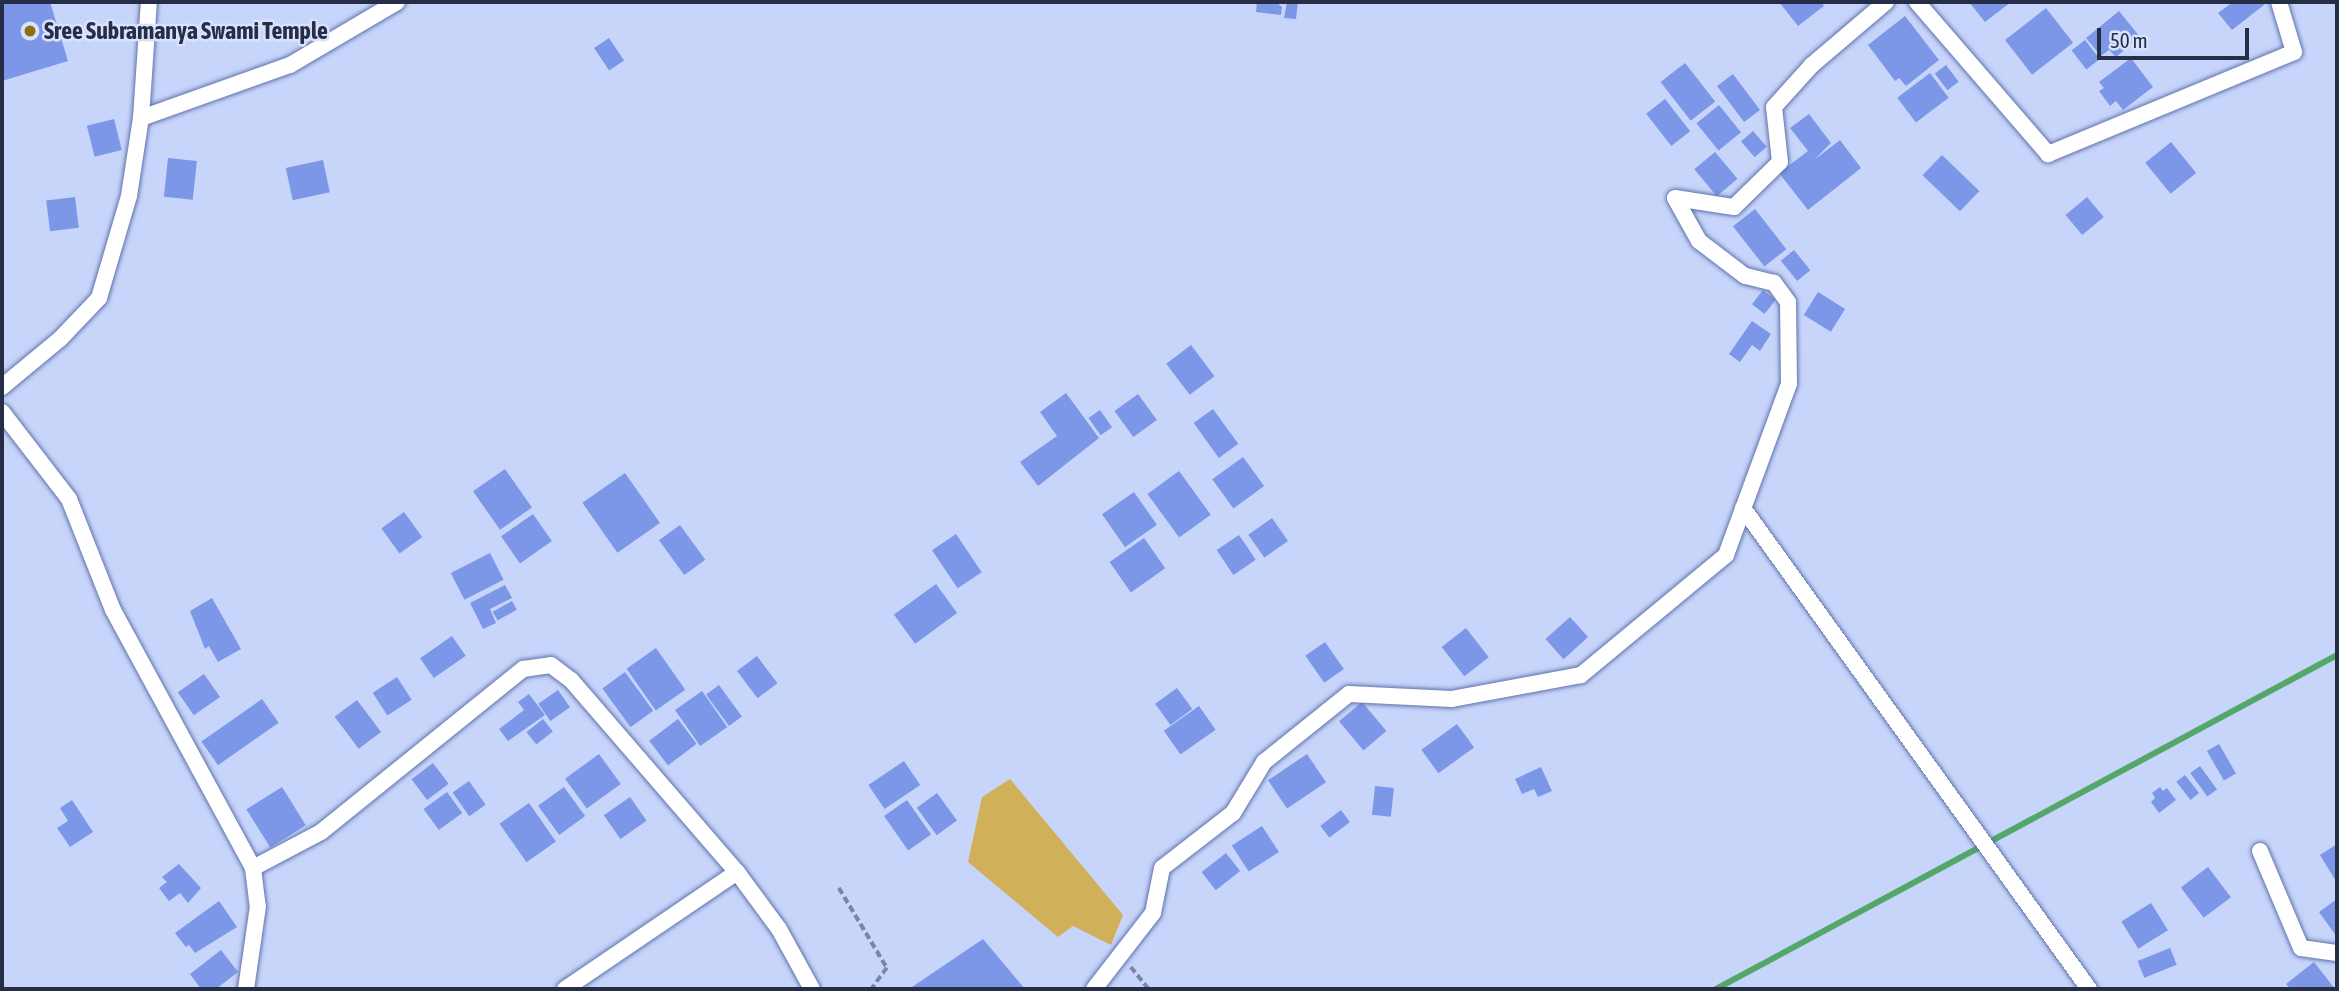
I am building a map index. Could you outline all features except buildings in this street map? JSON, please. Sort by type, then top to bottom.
[{"type":"street","points":[[2,387],[60,338],[99,298],[129,196],[141,118],[149,2]]},
{"type":"street","points":[[141,118],[290,65],[397,2]]},
{"type":"street","points":[[1094,989],[1153,913],[1162,868],[1233,813],[1265,762],[1349,694],[1452,699],[1581,675],[1726,555],[1788,384],[1788,302],[1774,283],[1745,276],[1699,241],[1675,198],[1734,207],[1780,162],[1773,107],[1812,65],[1886,2]]},
{"type":"street","points":[[1917,2],[2048,154],[2294,52],[2280,2]]},
{"type":"street","points":[[2,412],[69,499],[113,610],[253,868],[258,906],[246,989]]},
{"type":"street","points":[[1743,508],[2089,989]]},
{"type":"street","points":[[253,868],[321,832],[523,669],[536,664],[551,665],[571,680],[737,873],[779,929],[812,989]]},
{"type":"street","points":[[2260,851],[2301,947],[2337,953]]},
{"type":"street","points":[[565,989],[737,873]]},
{"type":"path","points":[[839,888],[887,968],[872,989]]},
{"type":"path","points":[[1121,954],[1149,989]]},
{"type":"shaded area","points":[[1010,779],[1123,915],[1111,945],[1073,926],[1058,937],[968,862],[982,797]]},
{"type":"waterway","points":[[1716,989],[2337,655]]},
{"type":"place","name":"Sree Subramanya Swami Temple","points":[[30,31]]}]
